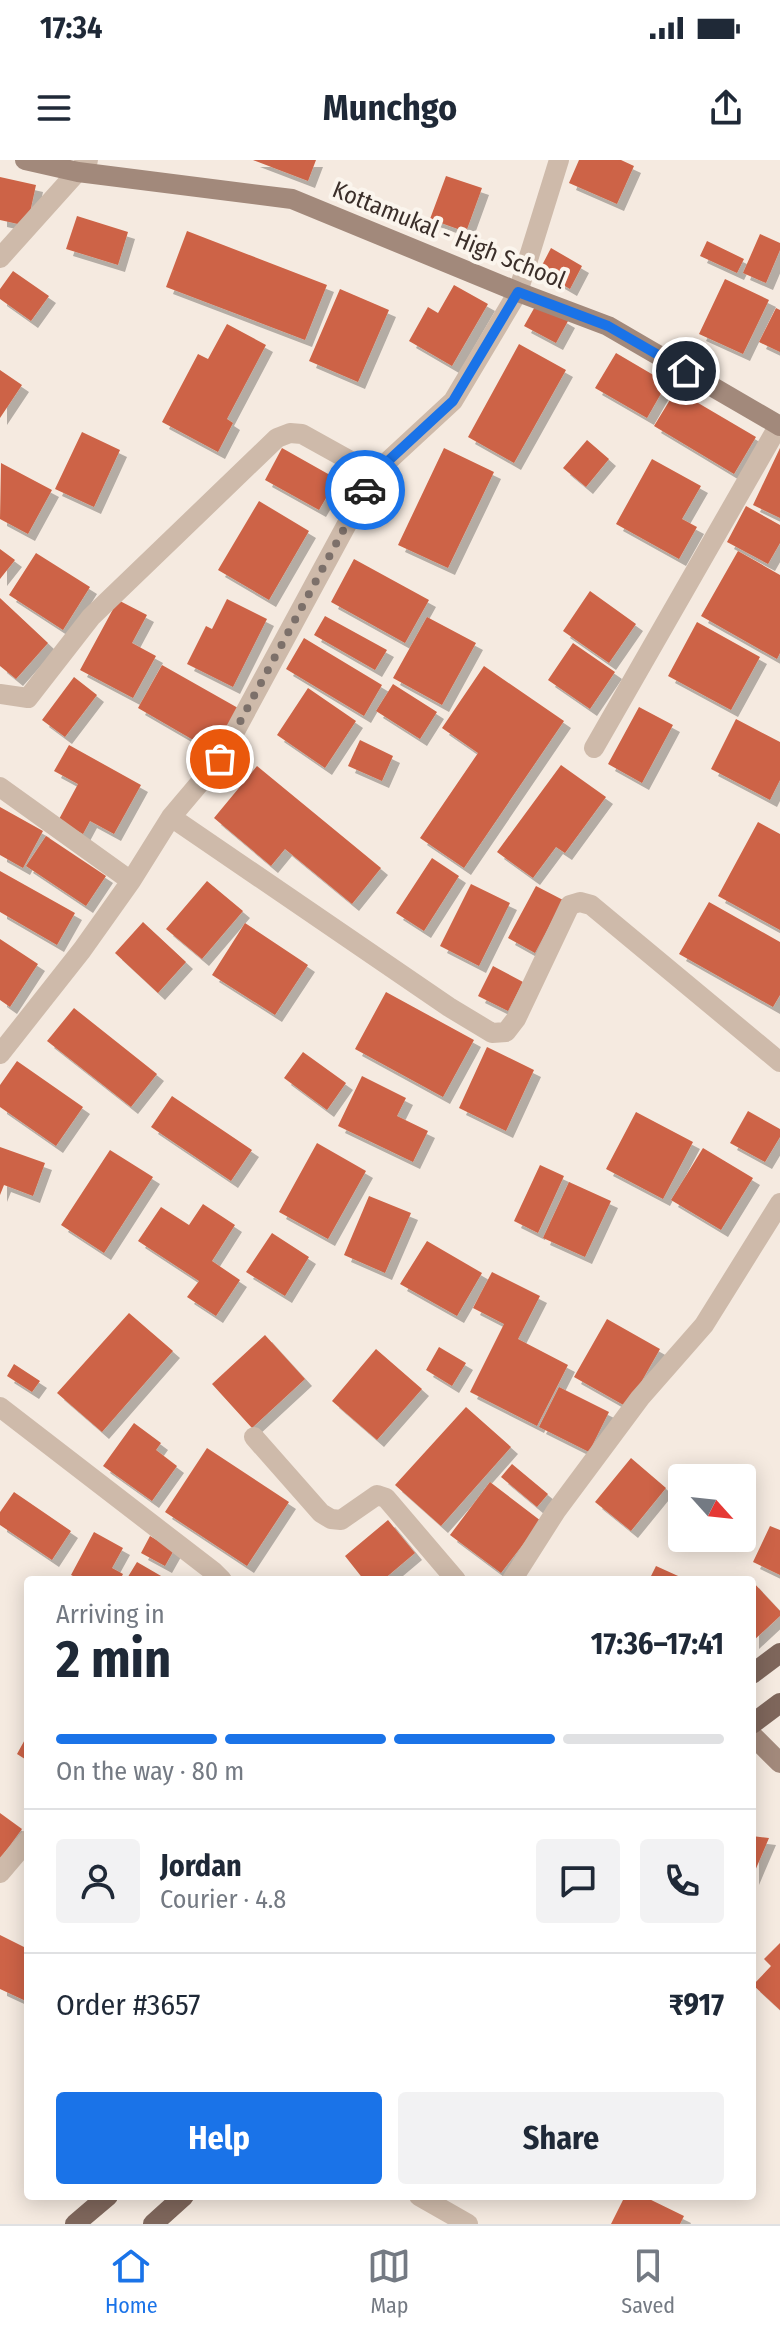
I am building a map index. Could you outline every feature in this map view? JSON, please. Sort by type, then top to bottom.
[{"type":"main road","name":"Kottamukal - High School","points":[[25,160],[83,166],[292,199],[608,326],[779,426]]},
{"type":"main road","points":[[756,1671],[780,1653]]},
{"type":"main road","points":[[756,1721],[780,1703]]},
{"type":"main road","points":[[756,1739],[780,1763]]},
{"type":"main road","points":[[75,2224],[103,2200]]},
{"type":"main road","points":[[153,2224],[180,2200]]},
{"type":"street","points":[[0,1054],[82,950],[171,817],[220,759],[374,474],[453,401],[518,292],[559,160]]},
{"type":"street","points":[[0,258],[83,166]]},
{"type":"street","points":[[594,748],[779,426]]},
{"type":"street","points":[[0,694],[28,698],[91,617],[277,438],[290,433],[302,434],[374,474]]},
{"type":"street","points":[[0,787],[131,881]]},
{"type":"street","points":[[171,817],[492,1033],[506,1032],[516,1019],[570,905],[580,902],[591,905],[780,1062]]},
{"type":"street","points":[[515,1576],[556,1511],[640,1398],[704,1325],[780,1203]]},
{"type":"street","points":[[0,1407],[214,1576]]},
{"type":"street","points":[[254,1437],[321,1513],[331,1519],[341,1520],[377,1495],[386,1498],[453,1576]]},
{"type":"street","points":[[0,1873],[24,1845]]},
{"type":"street","points":[[426,2200],[468,2224]]},
{"type":"building","points":[[253,160],[316,160],[308,181]]},
{"type":"building","points":[[579,160],[621,160],[634,166],[617,204],[569,183]]},
{"type":"building","points":[[446,176],[482,188],[466,232],[430,219]]},
{"type":"building","points":[[0,177],[36,185],[27,226],[0,220]]},
{"type":"building","points":[[77,216],[128,232],[118,265],[66,249]]},
{"type":"building","points":[[187,231],[327,285],[305,340],[166,287]]},
{"type":"building","points":[[760,234],[780,243],[766,283],[743,273]]},
{"type":"building","points":[[707,241],[744,259],[737,273],[700,256]]},
{"type":"building","points":[[551,248],[582,266],[570,289],[539,271]]},
{"type":"building","points":[[13,271],[49,296],[31,321],[0,299],[0,289]]},
{"type":"building","points":[[725,279],[769,300],[743,354],[699,334]]},
{"type":"building","points":[[454,285],[488,304],[452,366],[409,341],[428,307],[438,313]]},
{"type":"building","points":[[340,289],[389,310],[358,382],[309,361]]},
{"type":"building","points":[[537,303],[568,321],[556,343],[524,326]]},
{"type":"building","points":[[776,308],[780,310],[780,352],[759,342]]},
{"type":"building","points":[[227,324],[266,345],[227,419],[233,423],[218,452],[162,422],[198,354],[208,359]]},
{"type":"building","points":[[519,344],[566,370],[514,463],[468,437]]},
{"type":"building","points":[[616,353],[667,383],[647,418],[595,388]]},
{"type":"building","points":[[0,370],[22,385],[0,418]]},
{"type":"building","points":[[676,390],[756,437],[734,474],[654,426]]},
{"type":"building","points":[[82,432],[120,450],[94,507],[55,489]]},
{"type":"building","points":[[587,440],[609,459],[586,487],[563,468]]},
{"type":"building","points":[[282,448],[337,479],[319,510],[265,480]]},
{"type":"building","points":[[444,448],[494,472],[448,568],[398,545]]},
{"type":"building","points":[[780,448],[780,518],[753,505]]},
{"type":"building","points":[[652,459],[701,486],[682,519],[697,527],[679,559],[616,524]]},
{"type":"building","points":[[1,463],[52,490],[28,534],[0,519]]},
{"type":"building","points":[[259,501],[309,531],[269,600],[218,570]]},
{"type":"building","points":[[746,506],[780,525],[780,543],[768,564],[727,542]]},
{"type":"building","points":[[0,549],[15,560],[0,579]]},
{"type":"building","points":[[738,551],[780,575],[780,653],[777,659],[701,616]]},
{"type":"building","points":[[36,553],[90,587],[63,630],[9,595]]},
{"type":"building","points":[[354,559],[429,600],[405,643],[331,602]]},
{"type":"building","points":[[590,591],[636,624],[609,663],[563,631]]},
{"type":"building","points":[[0,598],[48,643],[16,679],[0,666]]},
{"type":"building","points":[[227,599],[267,619],[233,687],[187,664],[206,626],[212,629]]},
{"type":"building","points":[[118,600],[147,615],[132,643],[156,656],[133,698],[80,670]]},
{"type":"building","points":[[325,616],[387,650],[375,670],[314,635]]},
{"type":"building","points":[[427,617],[476,643],[442,705],[393,678]]},
{"type":"building","points":[[697,622],[760,657],[731,710],[668,676]]},
{"type":"building","points":[[304,638],[382,685],[364,716],[286,669]]},
{"type":"building","points":[[573,643],[615,672],[590,709],[548,680]]},
{"type":"building","points":[[162,665],[238,708],[214,752],[138,708]]},
{"type":"building","points":[[484,666],[564,721],[464,868],[420,838],[478,753],[442,728]]},
{"type":"building","points":[[74,677],[97,695],[65,737],[42,720]]},
{"type":"building","points":[[393,684],[437,712],[420,739],[376,711]]},
{"type":"building","points":[[308,688],[356,721],[325,768],[277,735]]},
{"type":"building","points":[[639,707],[673,725],[642,783],[608,764]]},
{"type":"building","points":[[736,719],[780,742],[780,780],[770,800],[711,769]]},
{"type":"building","points":[[360,740],[393,756],[382,781],[348,766]]},
{"type":"building","points":[[69,745],[141,785],[114,834],[90,821],[83,834],[58,821],[78,784],[54,771]]},
{"type":"building","points":[[561,765],[606,797],[565,853],[556,847],[533,878],[497,852]]},
{"type":"building","points":[[257,766],[381,868],[352,904],[285,849],[271,866],[214,818]]},
{"type":"building","points":[[0,807],[43,831],[23,868],[0,855]]},
{"type":"building","points":[[758,822],[780,834],[780,930],[718,896]]},
{"type":"building","points":[[46,836],[106,876],[86,906],[26,866]]},
{"type":"building","points":[[432,858],[459,876],[424,931],[396,913]]},
{"type":"building","points":[[0,871],[75,913],[57,945],[0,912]]},
{"type":"building","points":[[207,881],[243,911],[202,959],[166,929]]},
{"type":"building","points":[[471,884],[510,903],[479,966],[440,946]]},
{"type":"building","points":[[536,886],[563,900],[535,953],[508,938]]},
{"type":"building","points":[[709,902],[780,942],[780,995],[773,1007],[679,954]]},
{"type":"building","points":[[143,922],[186,962],[158,993],[115,953]]},
{"type":"building","points":[[245,923],[308,965],[275,1015],[212,975]]},
{"type":"building","points":[[0,939],[38,964],[10,1007],[0,1000]]},
{"type":"building","points":[[493,966],[523,982],[508,1011],[478,996]]},
{"type":"building","points":[[386,992],[474,1040],[443,1097],[355,1049]]},
{"type":"building","points":[[74,1008],[157,1074],[131,1107],[47,1041]]},
{"type":"building","points":[[487,1047],[534,1070],[506,1131],[459,1108]]},
{"type":"building","points":[[303,1052],[346,1083],[327,1110],[284,1078]]},
{"type":"building","points":[[17,1061],[83,1107],[56,1146],[0,1107],[0,1085]]},
{"type":"building","points":[[362,1076],[406,1098],[397,1116],[428,1131],[413,1162],[338,1126]]},
{"type":"building","points":[[172,1096],[252,1150],[231,1181],[151,1127]]},
{"type":"building","points":[[748,1111],[780,1129],[780,1137],[765,1162],[730,1143]]},
{"type":"building","points":[[636,1112],[693,1142],[663,1199],[606,1169]]},
{"type":"building","points":[[317,1143],[366,1171],[328,1239],[279,1212]]},
{"type":"building","points":[[0,1147],[45,1163],[33,1196],[4,1185],[0,1195]]},
{"type":"building","points":[[703,1148],[753,1178],[721,1230],[671,1200]]},
{"type":"building","points":[[110,1150],[153,1177],[104,1253],[61,1225]]},
{"type":"building","points":[[540,1165],[564,1176],[538,1233],[514,1221]]},
{"type":"building","points":[[569,1182],[611,1201],[585,1257],[543,1238]]},
{"type":"building","points":[[369,1196],[411,1213],[385,1273],[344,1255]]},
{"type":"building","points":[[203,1204],[235,1225],[212,1261],[240,1280],[216,1316],[187,1297],[199,1281],[138,1241],[161,1207],[189,1225]]},
{"type":"building","points":[[272,1233],[309,1257],[285,1296],[246,1272]]},
{"type":"building","points":[[427,1241],[482,1273],[457,1316],[400,1284]]},
{"type":"building","points":[[492,1272],[540,1296],[518,1339],[568,1365],[537,1426],[470,1392],[504,1324],[473,1308]]},
{"type":"building","points":[[129,1313],[173,1351],[102,1432],[57,1393]]},
{"type":"building","points":[[607,1319],[660,1349],[627,1407],[574,1377]]},
{"type":"building","points":[[265,1335],[305,1379],[252,1428],[212,1384]]},
{"type":"building","points":[[439,1347],[466,1363],[452,1386],[426,1370]]},
{"type":"building","points":[[376,1349],[422,1389],[377,1440],[332,1401]]},
{"type":"building","points":[[14,1364],[40,1381],[32,1392],[7,1376]]},
{"type":"building","points":[[559,1387],[609,1412],[589,1452],[539,1427]]},
{"type":"building","points":[[466,1407],[511,1447],[441,1526],[395,1485]]},
{"type":"building","points":[[134,1423],[161,1443],[156,1450],[177,1466],[152,1501],[103,1466]]},
{"type":"building","points":[[207,1448],[289,1502],[247,1566],[165,1512]]},
{"type":"building","points":[[631,1458],[666,1488],[631,1531],[595,1502]]},
{"type":"building","points":[[512,1464],[548,1494],[537,1507],[501,1477]]},
{"type":"building","points":[[490,1482],[541,1521],[501,1573],[450,1535]]},
{"type":"building","points":[[14,1492],[71,1531],[52,1560],[0,1525],[0,1512]]},
{"type":"building","points":[[388,1520],[415,1553],[388,1576],[361,1576],[345,1556]]},
{"type":"building","points":[[770,1526],[780,1530],[780,1575],[753,1562]]},
{"type":"building","points":[[94,1532],[123,1548],[112,1568],[122,1576],[71,1575]]},
{"type":"building","points":[[150,1536],[174,1550],[165,1566],[141,1553]]},
{"type":"building","points":[[137,1562],[161,1576],[128,1576]]},
{"type":"building","points":[[656,1566],[678,1576],[651,1576]]},
{"type":"building","points":[[756,1585],[780,1611],[780,1616],[756,1638]]},
{"type":"building","points":[[24,1741],[24,1758],[17,1754]]},
{"type":"building","points":[[0,1813],[22,1829],[0,1859]]},
{"type":"building","points":[[756,1836],[769,1838],[756,1869]]},
{"type":"building","points":[[0,1935],[24,1947],[24,2000],[0,1989]]},
{"type":"building","points":[[780,1943],[780,2010],[756,1988],[756,1982],[771,1966],[764,1959]]},
{"type":"building","points":[[623,2200],[651,2200],[684,2216],[680,2224],[611,2224]]},
{"type":"way so far","points":[[220,759],[365,490]]},
{"type":"route","points":[[365,490],[374,474],[453,401],[518,292],[608,326],[686,371]]}]
